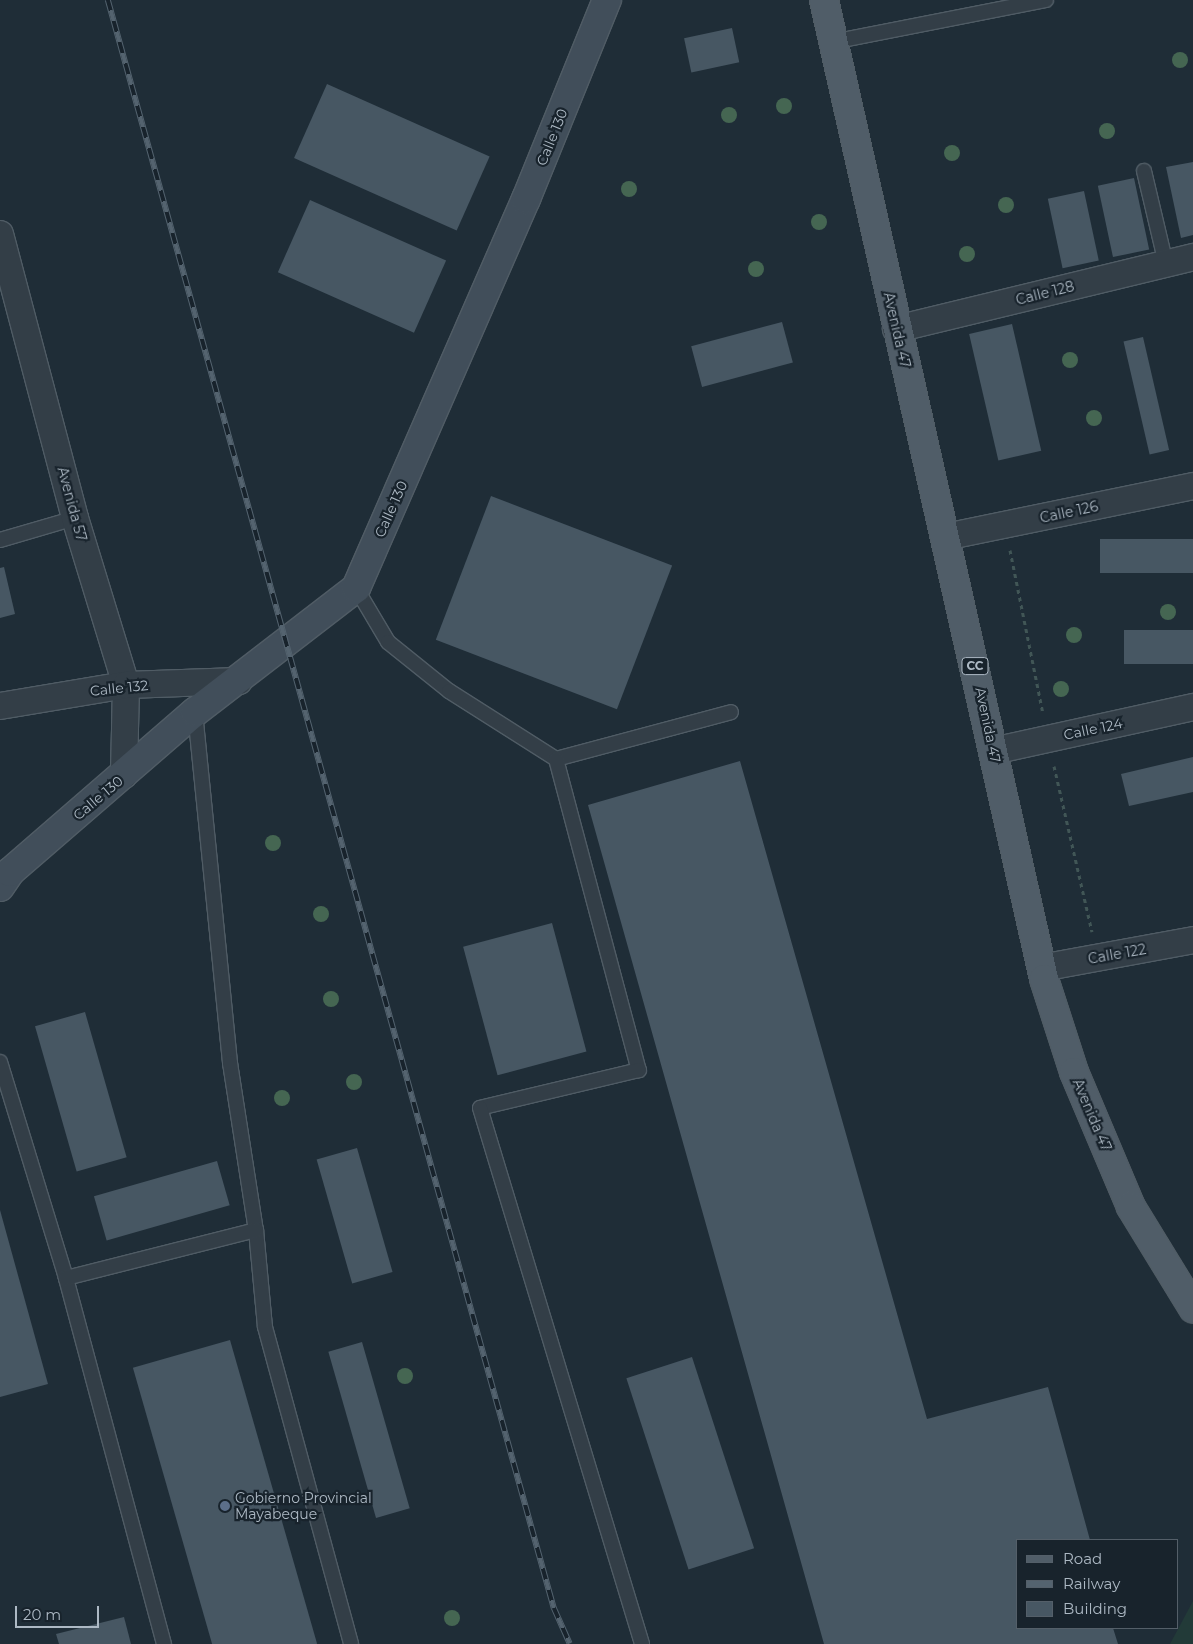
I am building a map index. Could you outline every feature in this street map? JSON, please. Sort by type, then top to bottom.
[{"type":"main road","name":"Calle 130","points":[[3,878],[195,712],[239,681],[356,588],[526,199],[607,0]]},
{"type":"main road","name":"Avenida 47","points":[[824,0],[896,330],[945,537],[1041,968],[1074,1072],[1131,1207],[1193,1308]]},
{"type":"street","name":"Avenida 57","points":[[0,234],[75,518],[126,685],[124,775]]},
{"type":"street","name":"Calle 128","points":[[896,330],[1193,257]]},
{"type":"street","name":"Calle 126","points":[[945,537],[1193,486]]},
{"type":"street","name":"Calle 132","points":[[0,706],[126,685],[239,681]]},
{"type":"street","name":"Calle 124","points":[[993,751],[1193,706]]},
{"type":"street","name":"Calle 122","points":[[1041,968],[1193,940]]},
{"type":"lane","points":[[832,42],[1046,0]]},
{"type":"lane","points":[[1144,171],[1166,264]]},
{"type":"lane","points":[[0,540],[75,518]]},
{"type":"lane","points":[[356,588],[388,642],[449,691],[556,759],[638,1070],[480,1108],[642,1644]]},
{"type":"lane","points":[[195,712],[230,1063],[256,1230],[264,1327],[351,1644]]},
{"type":"lane","points":[[556,759],[731,712]]},
{"type":"lane","points":[[0,1062],[66,1278],[164,1644]]},
{"type":"lane","points":[[66,1278],[256,1230]]},
{"type":"green space","points":[[1193,1601],[1193,1644],[1170,1644]]},
{"type":"building","points":[[732,28],[739,62],[691,72],[684,38]]},
{"type":"building","points":[[327,84],[490,156],[457,230],[294,158]]},
{"type":"building","points":[[1193,162],[1193,235],[1181,238],[1166,167]]},
{"type":"building","points":[[1134,178],[1149,249],[1113,257],[1098,186]]},
{"type":"building","points":[[1084,191],[1099,260],[1063,268],[1048,199]]},
{"type":"building","points":[[310,200],[446,261],[414,333],[278,272]]},
{"type":"building","points":[[782,322],[793,363],[702,387],[691,346]]},
{"type":"building","points":[[1012,324],[1041,451],[998,461],[969,334]]},
{"type":"building","points":[[1143,337],[1169,450],[1150,455],[1124,341]]},
{"type":"building","points":[[491,496],[672,566],[617,709],[436,640]]},
{"type":"building","points":[[1100,539],[1193,539],[1193,573],[1100,573]]},
{"type":"building","points":[[4,567],[15,614],[0,618],[0,568]]},
{"type":"building","points":[[1124,630],[1193,630],[1193,664],[1124,664]]},
{"type":"building","points":[[1193,757],[1193,792],[1129,806],[1121,774]]},
{"type":"building","points":[[740,761],[927,1419],[1048,1387],[1090,1539],[1016,1539],[1016,1629],[1113,1629],[1118,1644],[824,1644],[588,805]]},
{"type":"building","points":[[552,923],[586,1051],[498,1075],[463,947]]},
{"type":"building","points":[[85,1012],[127,1157],[77,1171],[35,1026]]},
{"type":"building","points":[[357,1148],[393,1272],[352,1284],[317,1160]]},
{"type":"building","points":[[217,1161],[230,1205],[107,1240],[94,1196]]},
{"type":"building","points":[[0,1210],[48,1384],[0,1397]]},
{"type":"building","name":"Gobierno Provincial Mayabeque","points":[[230,1340],[317,1644],[212,1644],[133,1368]]},
{"type":"building","points":[[362,1342],[410,1508],[376,1518],[328,1352]]},
{"type":"building","points":[[692,1357],[754,1548],[688,1569],[626,1378]]},
{"type":"building","points":[[124,1617],[131,1644],[59,1644],[56,1634]]},
{"type":"railway","points":[[108,0],[554,1608],[570,1644]]},
{"type":"place","name":"Gobierno Provincial Mayabeque","points":[[225,1506]]}]
